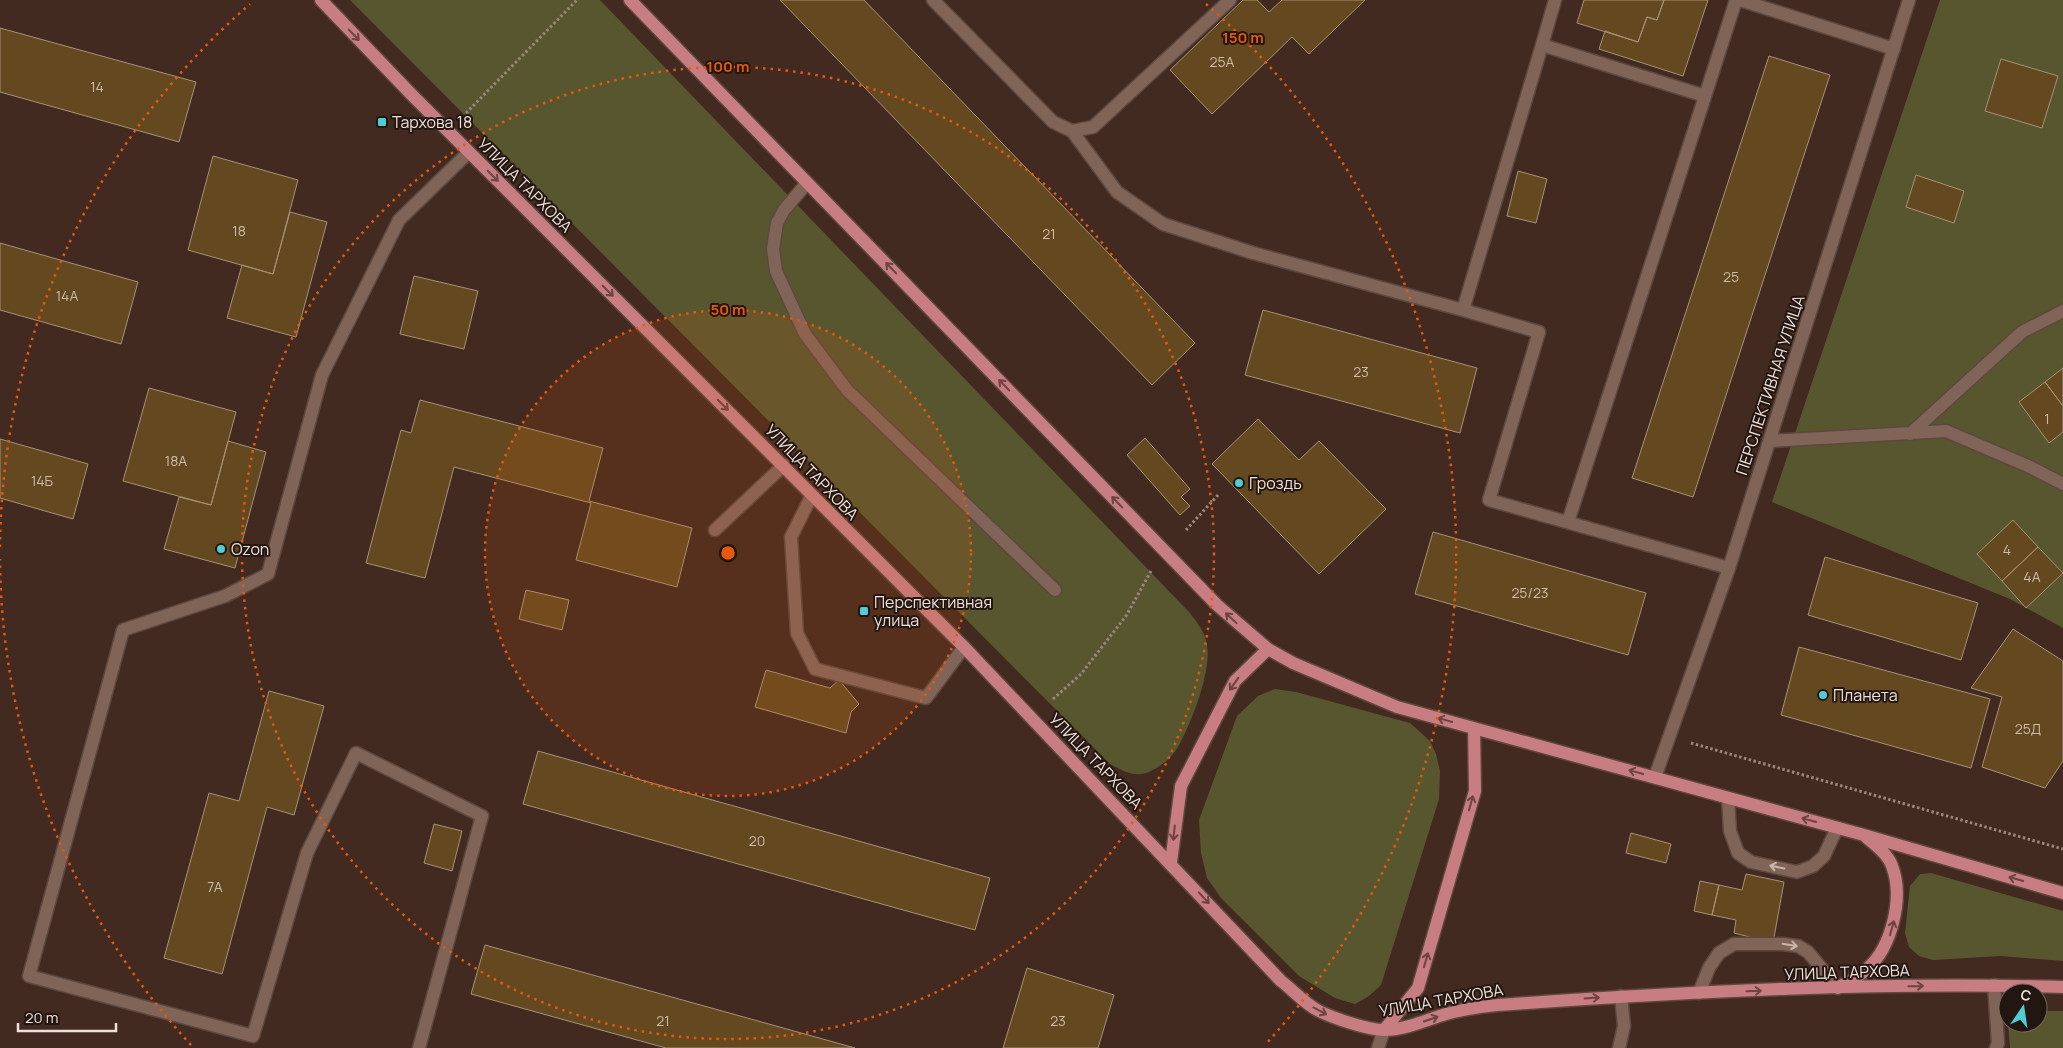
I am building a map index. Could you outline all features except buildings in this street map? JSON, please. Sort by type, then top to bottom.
[{"type":"main road","name":"УЛИЦА ТАРХОВА","points":[[321,0],[469,152],[964,647],[1171,862],[1281,980],[1318,1011],[1350,1023],[1384,1030],[1417,1024],[1447,1014],[1488,1006],[1621,996],[1838,988],[1994,985],[2063,988]]},
{"type":"main road","points":[[630,0],[1217,605],[1268,649],[1293,663],[1397,707],[1864,835],[2063,893]]},
{"type":"main road","points":[[1171,862],[1181,786],[1235,681],[1268,649]]},
{"type":"main road","points":[[1384,1030],[1418,988],[1474,791],[1474,728]]},
{"type":"main road","points":[[1838,988],[1867,969],[1881,952],[1890,934],[1896,912],[1896,891],[1892,865],[1882,851],[1864,835]]},
{"type":"street","points":[[933,0],[1053,122],[1072,131],[1118,192],[1163,224],[1252,253],[1539,332],[1489,500],[1729,568]]},
{"type":"street","points":[[1072,131],[1093,127],[1230,0]]},
{"type":"street","points":[[1463,310],[1555,0]]},
{"type":"street","points":[[1568,522],[1736,0]]},
{"type":"street","points":[[1740,0],[1894,49]]},
{"type":"street","name":"ПЕРСПЕКТИВНАЯ УЛИЦА","points":[[1655,778],[1729,568],[1909,0]]},
{"type":"street","points":[[1542,45],[1705,96]]},
{"type":"street","points":[[419,1048],[482,816],[356,753],[307,853],[252,1036],[29,976],[124,630],[225,596],[268,574],[322,375],[399,220],[469,152]]},
{"type":"street","points":[[807,182],[776,223],[773,249],[776,271],[806,334],[847,390],[1055,590]]},
{"type":"street","points":[[1910,434],[2022,332],[2063,311]]},
{"type":"street","points":[[1770,441],[1946,431],[2028,466],[2063,484]]},
{"type":"street","points":[[715,530],[784,466]]},
{"type":"street","points":[[812,495],[791,537],[798,633],[815,669],[926,698],[964,647]]},
{"type":"street","points":[[1728,798],[1730,831],[1738,852],[1751,862],[1797,872],[1813,866],[1824,856],[1838,828]]},
{"type":"street","points":[[1699,993],[1709,968],[1718,953],[1734,944],[1798,946],[1808,952],[1838,988]]},
{"type":"street","points":[[1994,985],[1998,1043],[1996,1048]]},
{"type":"street","points":[[1619,1048],[1624,1026],[1621,996]]},
{"type":"street","points":[[1378,1048],[1384,1030]]},
{"type":"path","points":[[466,113],[577,0]]},
{"type":"path","points":[[1186,530],[1218,495]]},
{"type":"path","points":[[1053,699],[1081,674],[1126,616],[1152,568]]},
{"type":"path","points":[[1669,737],[2063,849]]},
{"type":"shaded area","points":[[350,0],[600,0],[1189,612],[1203,631],[1208,656],[1203,683],[1194,711],[1178,747],[1172,755],[1155,769],[1141,774],[1127,772],[1110,764]]},
{"type":"shaded area","points":[[1940,0],[2063,0],[2063,628],[2010,599],[1772,502]]},
{"type":"shaded area","points":[[1275,689],[1296,692],[1410,723],[1430,741],[1436,754],[1440,771],[1439,799],[1381,985],[1369,996],[1355,1004],[1335,998],[1299,976],[1221,898],[1207,878],[1201,853],[1199,820],[1237,716],[1258,696]]},
{"type":"shaded area","points":[[1931,873],[2063,911],[2063,961],[2001,956],[1933,960],[1919,956],[1909,947],[1905,933],[1910,886],[1920,874]]},
{"type":"shaded area","points":[[2048,1011],[2063,1011],[2063,1048],[2010,1048],[2009,1033],[2048,1033]]},
{"type":"place","name":"Тархова 18","points":[[382,122]]},
{"type":"place","name":"Гроздь","points":[[1239,483]]},
{"type":"place","name":"Ozon","points":[[221,549]]},
{"type":"place","name":"Перспективная улица","points":[[864,611]]},
{"type":"place","name":"Планета","points":[[1823,695]]}]
